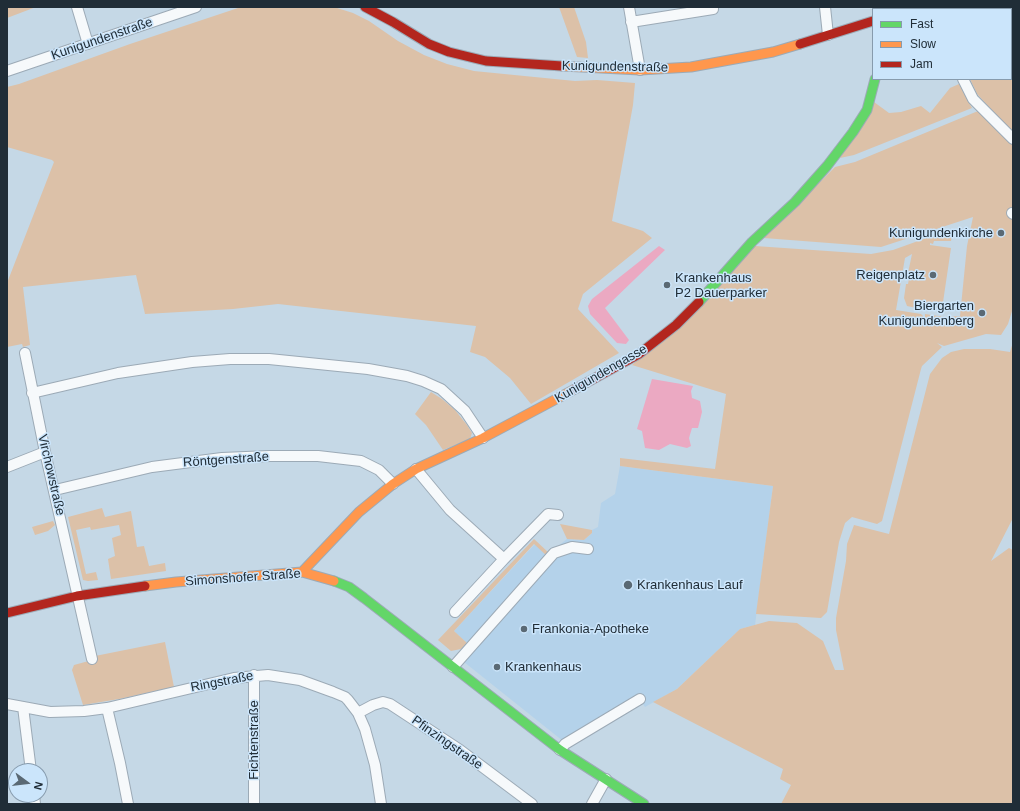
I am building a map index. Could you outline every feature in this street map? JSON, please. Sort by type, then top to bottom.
[{"type":"street","points":[[77,7],[88,44]]},
{"type":"street","name":"Kunigundenstraße","points":[[7,71],[196,7]]},
{"type":"street","name":"Kunigundenstraße","points":[[365,7],[429,44],[449,52],[486,61],[640,70],[691,67],[773,52],[872,21]]},
{"type":"street","points":[[629,7],[640,70]]},
{"type":"street","points":[[632,22],[713,9],[713,7]]},
{"type":"street","points":[[825,7],[828,35]]},
{"type":"street","name":"Kunigundengasse","points":[[302,572],[359,512],[393,484],[416,469],[483,438],[639,354],[676,325],[752,242],[795,202],[827,166],[853,132],[866,110],[875,80]]},
{"type":"street","points":[[964,80],[973,99],[1013,139]]},
{"type":"street","name":"Virchowstraße","points":[[25,353],[45,452],[92,659]]},
{"type":"street","points":[[32,392],[118,373],[192,362],[230,359],[269,359],[368,369],[407,376],[424,381],[441,389],[464,411],[483,438]]},
{"type":"street","points":[[7,467],[45,452]]},
{"type":"street","name":"Röntgenstraße","points":[[54,490],[152,467],[222,458],[270,456],[318,456],[361,461],[379,470],[393,484]]},
{"type":"street","points":[[416,469],[450,510],[504,559]]},
{"type":"street","points":[[455,612],[548,514],[558,515]]},
{"type":"street","points":[[453,667],[554,552],[572,547],[588,549]]},
{"type":"street","name":"Simonshofer Straße","points":[[7,613],[77,596],[176,582],[302,572],[335,580],[349,587],[560,750],[644,804]]},
{"type":"street","name":"Ringstraße","points":[[7,704],[50,712],[84,711],[107,708],[215,682],[254,675],[268,675],[300,680],[333,692],[348,700],[358,713],[365,729],[375,766],[381,804]]},
{"type":"street","name":"Fichtenstraße","points":[[254,675],[254,804]]},
{"type":"street","points":[[560,750],[565,744],[640,699]]},
{"type":"street","name":"Pfinzingstraße","points":[[358,713],[373,705],[383,702],[390,704],[460,750],[532,804]]},
{"type":"street","points":[[23,707],[30,763]]},
{"type":"street","points":[[107,708],[128,804]]},
{"type":"street","points":[[592,804],[606,779]]},
{"type":"shaded area","points":[[7,7],[36,7],[7,18]]},
{"type":"shaded area","points":[[241,7],[334,7],[353,13],[369,21],[398,41],[424,55],[447,64],[474,71],[575,81],[597,80],[635,83],[633,105],[612,221],[643,231],[652,238],[583,294],[578,309],[619,353],[531,404],[510,378],[485,357],[470,352],[476,326],[278,304],[233,309],[145,314],[136,275],[23,287],[30,345],[23,347],[22,344],[7,347],[7,283],[54,162],[52,160],[7,147],[7,87]]},
{"type":"shaded area","points":[[559,7],[574,7],[586,42],[588,58],[577,57]]},
{"type":"shaded area","points":[[1013,7],[1013,133],[977,94],[970,80],[1012,80],[1012,8],[954,8]]},
{"type":"shaded area","points":[[959,84],[972,108],[854,155],[840,158],[874,102],[889,113],[901,112],[921,106],[930,113],[950,88]]},
{"type":"shaded area","points":[[978,111],[1013,145],[1013,308],[1008,324],[1001,335],[986,334],[944,346],[937,343],[942,347],[922,366],[882,521],[877,524],[852,517],[845,523],[839,542],[827,612],[821,618],[756,614],[773,486],[620,466],[620,458],[715,469],[726,394],[632,365],[755,246],[871,254],[893,250],[932,236],[951,233],[951,241],[934,241],[933,244],[930,243],[930,245],[951,248],[942,309],[931,307],[921,309],[907,306],[904,298],[906,284],[908,284],[910,274],[908,273],[912,254],[905,258],[896,310],[921,314],[923,316],[925,326],[925,314],[945,317],[960,316],[967,246],[973,217],[881,247],[764,238],[835,167],[855,162]]},
{"type":"shaded area","points":[[659,246],[665,250],[605,308],[629,340],[626,344],[617,343],[590,314],[588,306],[592,299]]},
{"type":"shaded area","points":[[1013,342],[1013,518],[991,561],[1009,548],[1013,550],[1013,804],[781,804],[791,785],[780,779],[783,769],[653,702],[677,689],[740,629],[769,621],[797,623],[823,641],[835,670],[844,670],[836,630],[836,618],[846,561],[847,544],[854,525],[889,534],[930,374],[942,358],[951,352],[964,349],[990,349],[1010,352]]},
{"type":"shaded area","points":[[652,379],[693,386],[691,391],[692,398],[700,401],[702,412],[698,428],[692,428],[689,438],[691,446],[687,448],[670,444],[659,450],[645,448],[642,431],[637,429]]},
{"type":"shaded area","points":[[431,392],[455,410],[472,433],[470,439],[443,450],[426,425],[415,414]]},
{"type":"shaded area","name":"Krankenhaus Lauf","points":[[620,466],[773,486],[755,625],[740,629],[677,689],[645,707],[638,697],[563,741],[464,662],[473,649],[454,631],[535,544],[549,553],[567,539],[584,540],[592,533],[592,530],[598,527],[601,503],[615,494]]},
{"type":"shaded area","points":[[102,508],[105,517],[131,511],[137,547],[144,546],[149,566],[165,563],[166,571],[111,579],[108,559],[115,556],[112,538],[121,535],[119,525],[91,530],[90,527],[76,530],[86,574],[96,572],[98,580],[83,580],[68,517]]},
{"type":"shaded area","points":[[53,521],[55,525],[48,531],[35,535],[32,527]]},
{"type":"shaded area","points":[[560,524],[592,530],[592,533],[584,540],[567,539]]},
{"type":"shaded area","points":[[534,539],[549,553],[547,556],[534,544],[454,631],[467,643],[461,649],[451,651],[438,640]]},
{"type":"shaded area","points":[[165,642],[174,687],[83,705],[72,670],[74,665],[96,659],[95,656]]},
{"type":"traffic: fast","points":[[699,302],[752,242],[795,202],[827,166],[853,132],[867,110],[875,80]]},
{"type":"traffic: fast","points":[[334,581],[349,587],[364,598],[560,750],[644,804]]},
{"type":"traffic: slow","points":[[562,66],[640,70],[691,67],[773,52],[800,44]]},
{"type":"traffic: slow","points":[[302,572],[359,512],[393,484],[416,469],[483,438],[575,389]]},
{"type":"traffic: slow","points":[[145,586],[176,582],[302,572],[334,581]]},
{"type":"traffic: jam","points":[[365,7],[429,44],[449,52],[486,61],[562,66]]},
{"type":"traffic: jam","points":[[800,44],[872,21]]},
{"type":"traffic: jam","points":[[575,389],[639,354],[676,325],[699,302]]},
{"type":"traffic: jam","points":[[7,613],[77,596],[145,586]]},
{"type":"place","name":"Kunigundenkirche","points":[[1001,233]]},
{"type":"place","name":"Reigenplatz","points":[[933,275]]},
{"type":"place","name":"Krankenhaus P2 Dauerparker","points":[[667,285]]},
{"type":"place","name":"Biergarten Kunigundenberg","points":[[982,313]]},
{"type":"place","name":"Krankenhaus Lauf","points":[[628,585]]},
{"type":"place","name":"Frankonia-Apotheke","points":[[524,629]]},
{"type":"place","name":"Krankenhaus","points":[[497,667]]}]
